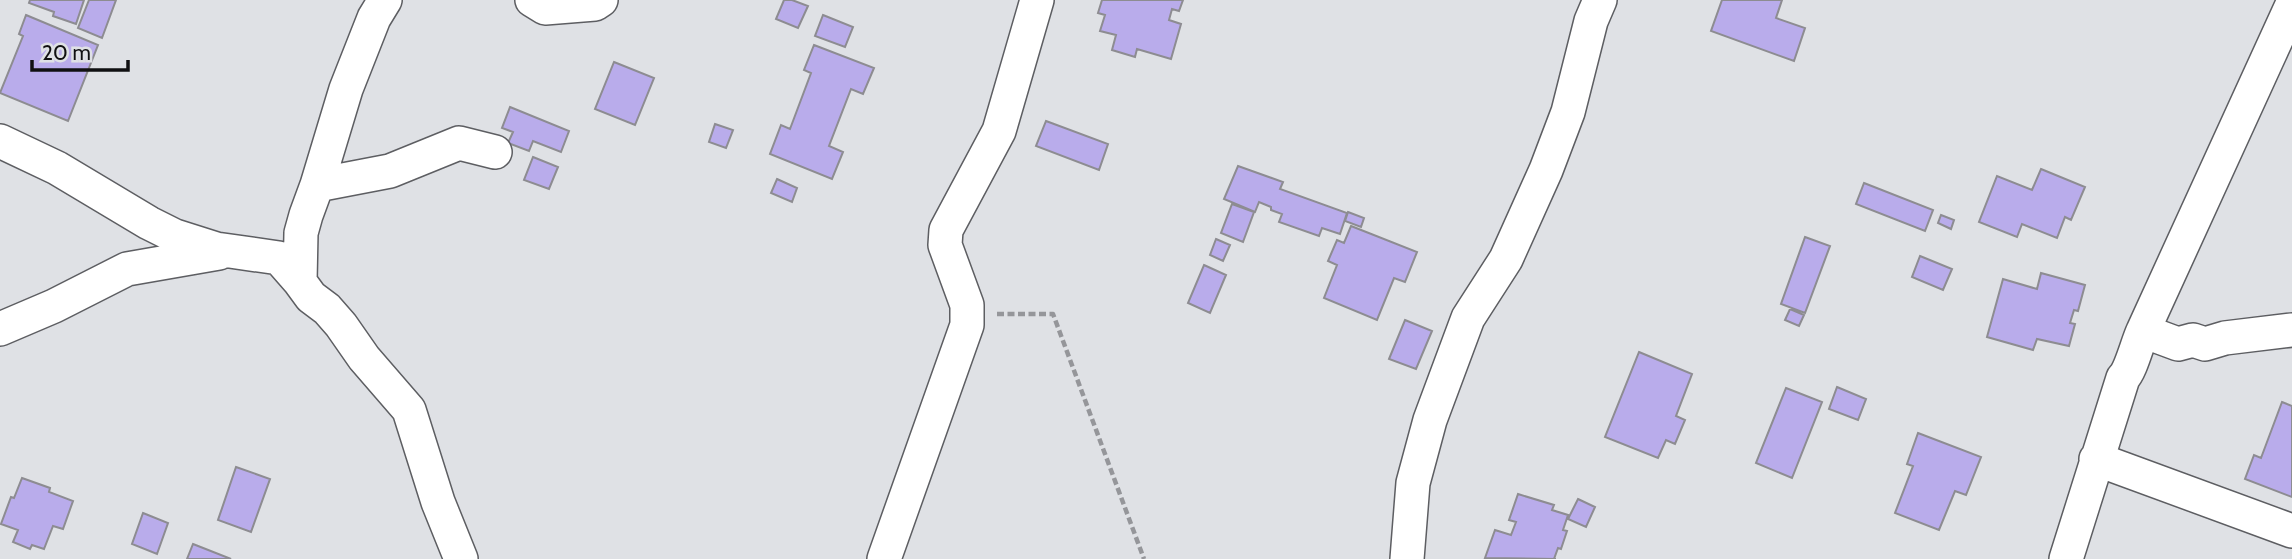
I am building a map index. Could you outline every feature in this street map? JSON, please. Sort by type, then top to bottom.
[{"type":"street","points":[[299,282],[301,233],[346,89],[374,18],[385,0]]},
{"type":"street","points":[[532,0],[545,8],[595,4],[601,0]]},
{"type":"street","points":[[884,559],[965,336],[968,314],[959,280],[945,245],[946,230],[993,144],[1005,116],[1037,0]]},
{"type":"street","points":[[1407,559],[1413,483],[1430,419],[1468,318],[1506,259],[1546,170],[1568,112],[1591,21],[1600,0]]},
{"type":"street","points":[[2066,559],[2123,378],[2129,372],[2143,331],[2292,5]]},
{"type":"street","points":[[0,141],[57,168],[160,230],[202,246],[279,258],[311,298],[327,309],[341,325],[364,358],[410,410],[438,502],[461,559]]},
{"type":"street","points":[[317,185],[390,172],[459,143],[495,152]]},
{"type":"street","points":[[0,329],[127,270],[229,251]]},
{"type":"street","points":[[2143,331],[2178,344],[2193,340],[2205,344],[2225,338],[2292,330]]},
{"type":"street","points":[[2096,459],[2292,531]]},
{"type":"path","points":[[968,314],[1053,314],[1144,559]]},
{"type":"building","points":[[30,0],[84,0],[76,24],[53,16],[54,12],[29,3]]},
{"type":"building","points":[[89,0],[116,0],[102,38],[78,28]]},
{"type":"building","points":[[784,0],[808,6],[798,28],[776,19]]},
{"type":"building","points":[[1102,0],[1183,0],[1179,11],[1172,9],[1169,20],[1181,24],[1171,59],[1137,49],[1135,57],[1112,50],[1116,35],[1100,31],[1105,15],[1098,13]]},
{"type":"building","points":[[1722,0],[1782,0],[1776,18],[1805,28],[1794,61],[1711,31]]},
{"type":"building","points":[[26,15],[98,45],[68,121],[0,93],[23,36],[19,34]]},
{"type":"building","points":[[823,15],[853,27],[845,47],[815,36]]},
{"type":"building","points":[[814,45],[874,68],[863,94],[851,89],[829,146],[843,152],[832,179],[770,154],[781,125],[790,129],[811,73],[804,70]]},
{"type":"building","points":[[614,62],[654,78],[635,125],[595,109]]},
{"type":"building","points":[[510,107],[569,131],[561,152],[533,141],[529,151],[508,143],[513,132],[502,128]]},
{"type":"building","points":[[1046,121],[1108,144],[1099,170],[1036,146]]},
{"type":"building","points":[[715,124],[733,130],[726,148],[709,142]]},
{"type":"building","points":[[533,157],[558,167],[549,189],[524,180]]},
{"type":"building","points":[[1238,166],[1283,182],[1280,189],[1347,213],[1340,234],[1322,228],[1319,236],[1279,222],[1282,214],[1259,202],[1255,212],[1224,199]]},
{"type":"building","points":[[2041,169],[2085,187],[2071,220],[2065,217],[2057,238],[2022,224],[2017,237],[1979,222],[1997,176],[2032,190]]},
{"type":"building","points":[[777,179],[797,188],[792,202],[771,193]]},
{"type":"building","points":[[1864,183],[1933,210],[1925,231],[1856,204]]},
{"type":"building","points":[[1232,204],[1254,212],[1243,242],[1221,233]]},
{"type":"building","points":[[1348,212],[1364,218],[1361,227],[1345,221]]},
{"type":"building","points":[[1941,215],[1954,220],[1951,229],[1938,223]]},
{"type":"building","points":[[1351,226],[1417,252],[1405,282],[1394,278],[1377,320],[1324,298],[1337,265],[1328,261],[1337,240],[1344,243]]},
{"type":"building","points":[[1805,237],[1830,246],[1805,313],[1781,304]]},
{"type":"building","points":[[1216,239],[1230,245],[1223,261],[1210,255]]},
{"type":"building","points":[[1920,256],[1952,269],[1943,290],[1912,277]]},
{"type":"building","points":[[1204,265],[1226,275],[1210,313],[1188,303]]},
{"type":"building","points":[[2041,273],[2085,285],[2078,311],[2074,310],[2070,323],[2075,324],[2069,346],[2037,339],[2033,350],[1987,337],[2003,279],[2037,289]]},
{"type":"building","points":[[1790,309],[1804,315],[1799,326],[1785,320]]},
{"type":"building","points":[[1405,320],[1432,331],[1416,369],[1389,359]]},
{"type":"building","points":[[1639,352],[1692,374],[1676,416],[1685,420],[1675,444],[1666,440],[1658,458],[1605,437]]},
{"type":"building","points":[[1837,387],[1866,399],[1858,420],[1829,409]]},
{"type":"building","points":[[1786,388],[1822,402],[1792,478],[1756,463]]},
{"type":"building","points":[[2282,402],[2292,406],[2292,497],[2245,479],[2254,455],[2261,458]]},
{"type":"building","points":[[1918,433],[1981,457],[1966,495],[1955,491],[1939,530],[1895,513],[1913,466],[1907,464]]},
{"type":"building","points":[[236,467],[270,479],[251,532],[218,520]]},
{"type":"building","points":[[22,478],[50,488],[49,492],[73,501],[63,529],[53,526],[44,549],[32,545],[30,549],[13,542],[18,530],[1,524],[11,497],[14,498]]},
{"type":"building","points":[[1518,494],[1554,505],[1552,510],[1568,515],[1563,530],[1567,531],[1561,549],[1558,548],[1554,559],[1485,558],[1495,530],[1511,535],[1516,522],[1509,520]]},
{"type":"building","points":[[1578,499],[1595,507],[1586,527],[1568,519]]},
{"type":"building","points":[[143,513],[168,523],[157,554],[132,544]]},
{"type":"building","points":[[193,544],[231,559],[187,559]]}]
